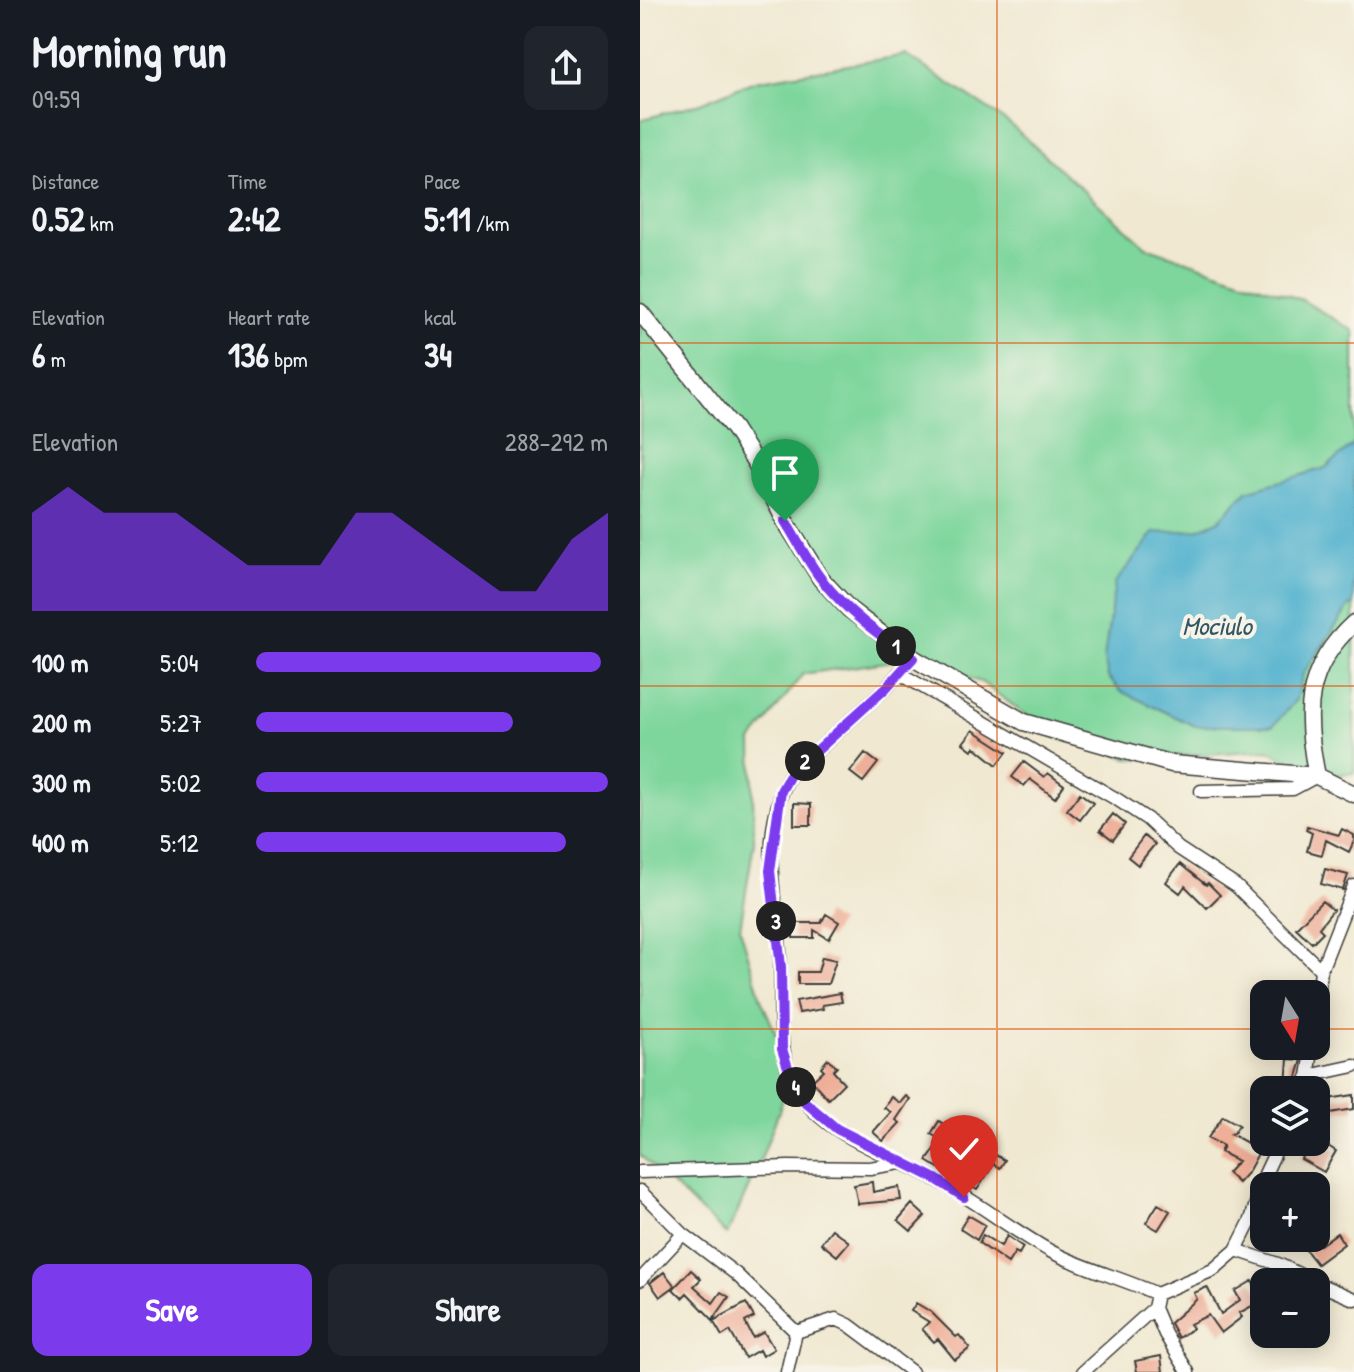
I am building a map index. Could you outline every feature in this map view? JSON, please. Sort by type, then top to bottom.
[{"type":"street","points":[[640,312],[734,429],[821,579],[849,609],[913,658],[1024,722],[1172,764],[1317,776],[1354,794]]},
{"type":"street","points":[[1317,776],[1311,746],[1311,687],[1330,649],[1354,623]]},
{"type":"street","points":[[913,658],[790,775],[781,791],[770,871],[780,955],[782,1049],[792,1080],[805,1102],[837,1129],[936,1179],[1051,1251],[1157,1294],[1213,1270],[1236,1250],[1251,1220],[1273,1156]]},
{"type":"street","points":[[899,673],[1147,819],[1178,848],[1236,886],[1321,970]]},
{"type":"street","points":[[1201,791],[1293,789],[1317,776]]},
{"type":"street","points":[[1320,980],[1354,886]]},
{"type":"street","points":[[1311,1060],[1308,1076],[1354,1066]]},
{"type":"street","points":[[640,1172],[774,1167],[870,1168],[900,1163]]},
{"type":"street","points":[[640,1191],[683,1234],[736,1274],[796,1332]]},
{"type":"street","points":[[640,1280],[683,1234]]},
{"type":"street","points":[[1236,1250],[1286,1268]]},
{"type":"street","points":[[1330,1289],[1354,1299]]},
{"type":"street","points":[[1157,1294],[1154,1308],[1165,1334],[1188,1372]]},
{"type":"street","points":[[1083,1372],[1154,1308]]},
{"type":"street","points":[[796,1332],[836,1319],[849,1325],[912,1372]]},
{"type":"street","points":[[787,1372],[796,1332]]},
{"type":"green space","points":[[906,55],[1009,123],[1146,247],[1302,300],[1354,331],[1354,773],[1317,776],[1268,750],[1131,759],[1056,737],[981,682],[907,659],[803,674],[752,741],[754,842],[740,928],[761,999],[786,1058],[782,1103],[727,1235],[640,1155],[640,120],[700,103],[755,81]]},
{"type":"water","name":"Mociulo","points":[[1354,444],[1354,603],[1303,674],[1296,700],[1273,726],[1195,726],[1120,691],[1108,677],[1104,658],[1115,583],[1154,533],[1197,530],[1218,521],[1247,491],[1325,468]]},
{"type":"building","points":[[973,730],[1007,752],[997,765],[975,747],[972,750],[963,743]]},
{"type":"building","points":[[865,753],[878,763],[863,782],[850,772]]},
{"type":"building","points":[[1024,762],[1044,777],[1048,773],[1064,785],[1055,798],[1030,779],[1024,786],[1012,777]]},
{"type":"building","points":[[1080,793],[1093,803],[1080,820],[1067,810]]},
{"type":"building","points":[[794,803],[811,804],[811,825],[794,825]]},
{"type":"building","points":[[1113,814],[1125,824],[1113,840],[1100,830]]},
{"type":"building","points":[[1307,826],[1339,835],[1342,829],[1354,835],[1349,852],[1326,840],[1322,855],[1307,851],[1312,833],[1306,830]]},
{"type":"building","points":[[1144,836],[1155,844],[1138,865],[1128,857]]},
{"type":"building","points":[[1180,864],[1220,895],[1207,908],[1185,886],[1180,893],[1166,882]]},
{"type":"building","points":[[1325,869],[1348,875],[1343,890],[1321,884]]},
{"type":"building","points":[[1322,901],[1333,910],[1319,928],[1323,932],[1312,943],[1296,928]]},
{"type":"building","points":[[826,914],[839,922],[829,939],[814,930],[814,938],[793,938],[793,923],[821,923]]},
{"type":"building","points":[[822,957],[836,960],[828,984],[798,984],[798,972],[818,972]]},
{"type":"building","points":[[840,993],[842,1002],[799,1013],[796,1001]]},
{"type":"building","points":[[828,1059],[837,1067],[833,1071],[844,1083],[828,1099],[812,1081],[824,1070],[821,1067]]},
{"type":"building","points":[[1288,1060],[1302,1060],[1297,1076],[1287,1076]]},
{"type":"building","points":[[1354,1095],[1354,1109],[1330,1113],[1330,1099]]},
{"type":"building","points":[[906,1096],[910,1099],[896,1120],[900,1123],[883,1141],[873,1132],[891,1112],[884,1108],[891,1097],[900,1103]]},
{"type":"building","points":[[1223,1116],[1239,1125],[1231,1134],[1250,1144],[1250,1156],[1257,1156],[1238,1183],[1227,1173],[1238,1161],[1220,1152],[1223,1146],[1208,1138]]},
{"type":"building","points":[[939,1121],[956,1132],[955,1135],[1005,1160],[1000,1168],[994,1164],[977,1190],[966,1183],[975,1169],[972,1167],[974,1164],[951,1152],[940,1169],[927,1161],[941,1140],[931,1134]]},
{"type":"building","points":[[1330,1147],[1336,1151],[1324,1172],[1301,1159],[1302,1156],[1330,1156]]},
{"type":"building","points":[[872,1182],[873,1192],[899,1187],[901,1200],[858,1204],[854,1185]]},
{"type":"building","points":[[912,1204],[925,1216],[911,1231],[898,1220]]},
{"type":"building","points":[[1158,1204],[1170,1211],[1158,1230],[1146,1223]]},
{"type":"building","points":[[968,1215],[985,1225],[977,1240],[960,1229]]},
{"type":"building","points":[[832,1229],[849,1242],[837,1256],[821,1243]]},
{"type":"building","points":[[1337,1233],[1344,1244],[1317,1264],[1308,1252],[1330,1252],[1330,1238]]},
{"type":"building","points":[[983,1235],[1001,1246],[1007,1236],[1023,1247],[1019,1254],[1015,1252],[1008,1263],[979,1243]]},
{"type":"building","points":[[691,1270],[701,1279],[694,1286],[713,1303],[721,1292],[729,1297],[713,1320],[687,1293],[682,1298],[673,1289]]},
{"type":"building","points":[[664,1272],[675,1286],[660,1297],[650,1283]]},
{"type":"building","points":[[1250,1282],[1250,1307],[1239,1313],[1242,1317],[1221,1333],[1208,1315],[1190,1324],[1193,1328],[1178,1338],[1170,1323],[1197,1299],[1194,1293],[1207,1287],[1221,1314],[1240,1300],[1235,1291]]},
{"type":"building","points":[[746,1303],[754,1317],[745,1322],[753,1338],[764,1332],[774,1349],[762,1356],[759,1350],[745,1358],[730,1331],[722,1336],[713,1321]]},
{"type":"building","points":[[916,1303],[931,1312],[956,1337],[959,1335],[970,1348],[955,1360],[938,1339],[934,1342],[922,1329],[929,1322],[911,1311]]},
{"type":"building","points":[[1161,1356],[1163,1372],[1137,1372],[1135,1361]]},
{"type":"route","points":[[785,521],[821,579],[833,592],[849,609],[913,658],[886,688],[790,775],[781,791],[770,871],[781,967],[782,1049],[792,1080],[805,1102],[837,1129],[936,1179],[964,1197]]}]
